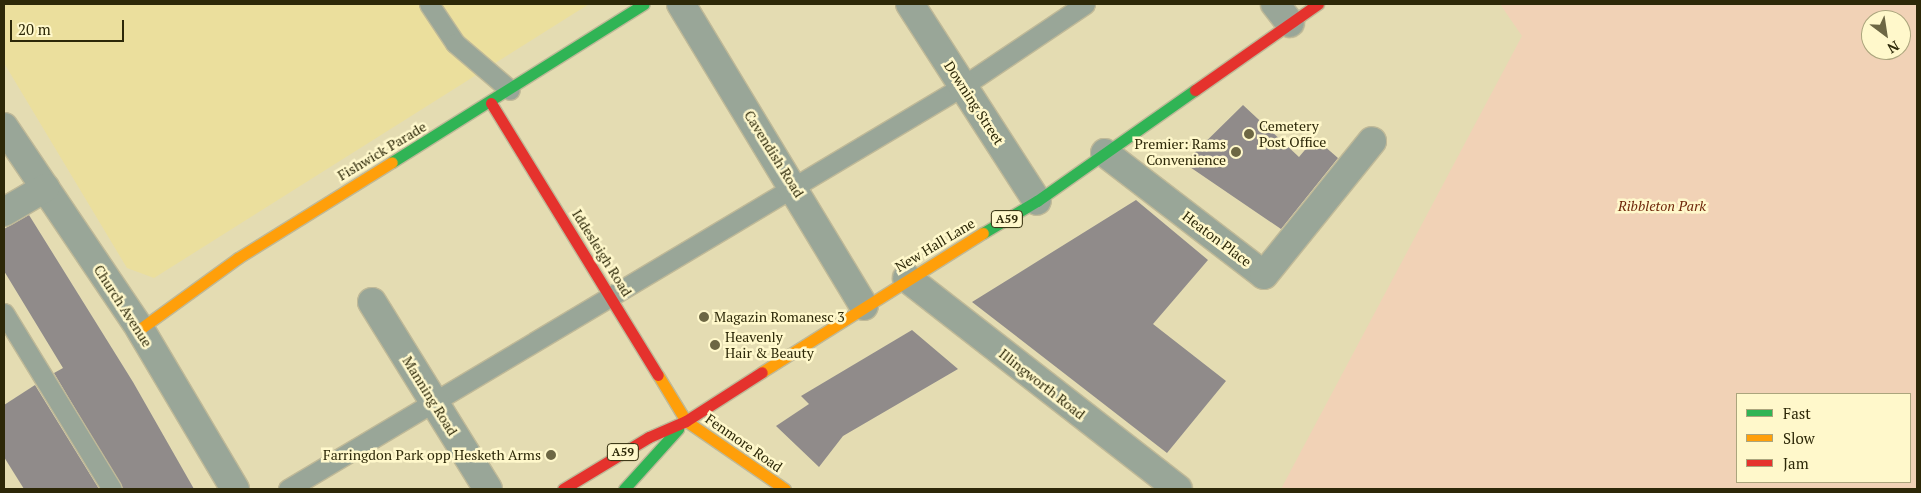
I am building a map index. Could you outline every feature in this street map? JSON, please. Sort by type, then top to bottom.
[{"type":"main road","name":"Fishwick Parade","points":[[140,329],[238,258],[491,103],[644,4]]},
{"type":"main road","name":"New Hall Lane","points":[[564,489],[649,437],[686,421],[907,278],[1037,201],[1105,152],[1283,13],[1318,4]]},
{"type":"main road","name":"Iddesleigh Road","points":[[491,103],[686,421]]},
{"type":"main road","name":"New Hall Lane","points":[[624,489],[686,421]]},
{"type":"main road","name":"Fenmore Road","points":[[686,421],[785,489]]},
{"type":"street","name":"Cavendish Road","points":[[681,4],[795,187],[864,306]]},
{"type":"street","name":"Downing Street","points":[[910,4],[1037,201]]},
{"type":"street","name":"Church Avenue","points":[[4,127],[140,329],[235,489]]},
{"type":"street","name":"Heaton Place","points":[[1105,152],[1264,275],[1372,141]]},
{"type":"street","points":[[4,212],[45,188]]},
{"type":"street","name":"Illingworth Road","points":[[907,278],[1178,489]]},
{"type":"street","name":"Manning Road","points":[[372,302],[488,489]]},
{"type":"lane","points":[[429,4],[455,43],[510,90]]},
{"type":"lane","points":[[288,489],[612,298],[963,86],[1085,4]]},
{"type":"lane","points":[[4,313],[112,489]]},
{"type":"shaded area","points":[[4,4],[589,4],[154,278],[127,268],[4,63]]},
{"type":"green space","name":"Ribbleton Park","points":[[1500,4],[1917,4],[1917,489],[1281,489],[1522,36]]},
{"type":"building","points":[[1243,105],[1299,157],[1315,138],[1338,158],[1281,229],[1184,163]]},
{"type":"building","points":[[1136,200],[1208,260],[1153,324],[1226,381],[1167,453],[972,302]]},
{"type":"building","points":[[29,215],[133,382],[194,489],[123,489],[54,373],[63,368],[4,271],[4,229]]},
{"type":"building","points":[[912,330],[958,369],[843,436],[819,467],[776,426],[809,404],[801,396]]},
{"type":"building","points":[[35,385],[99,489],[24,489],[4,457],[4,405]]},
{"type":"traffic: fast","points":[[392,162],[644,4]]},
{"type":"traffic: fast","points":[[983,233],[1037,201],[1195,90]]},
{"type":"traffic: fast","points":[[624,489],[678,429]]},
{"type":"traffic: slow","points":[[140,329],[238,258],[392,162]]},
{"type":"traffic: slow","points":[[762,372],[983,233]]},
{"type":"traffic: slow","points":[[658,375],[686,421],[785,489]]},
{"type":"traffic: jam","points":[[1195,90],[1318,4]]},
{"type":"traffic: jam","points":[[491,103],[658,375]]},
{"type":"traffic: jam","points":[[563,489],[649,437],[686,421],[762,372]]},
{"type":"place","name":"Cemetery Post Office","points":[[1249,134]]},
{"type":"place","name":"Premier: Rams Convenience","points":[[1236,152]]},
{"type":"place","name":"Magazin Romanesc 3","points":[[704,317]]},
{"type":"place","name":"Heavenly Hair & Beauty","points":[[715,345]]},
{"type":"place","name":"Farringdon Park opp Hesketh Arms","points":[[551,455]]}]
